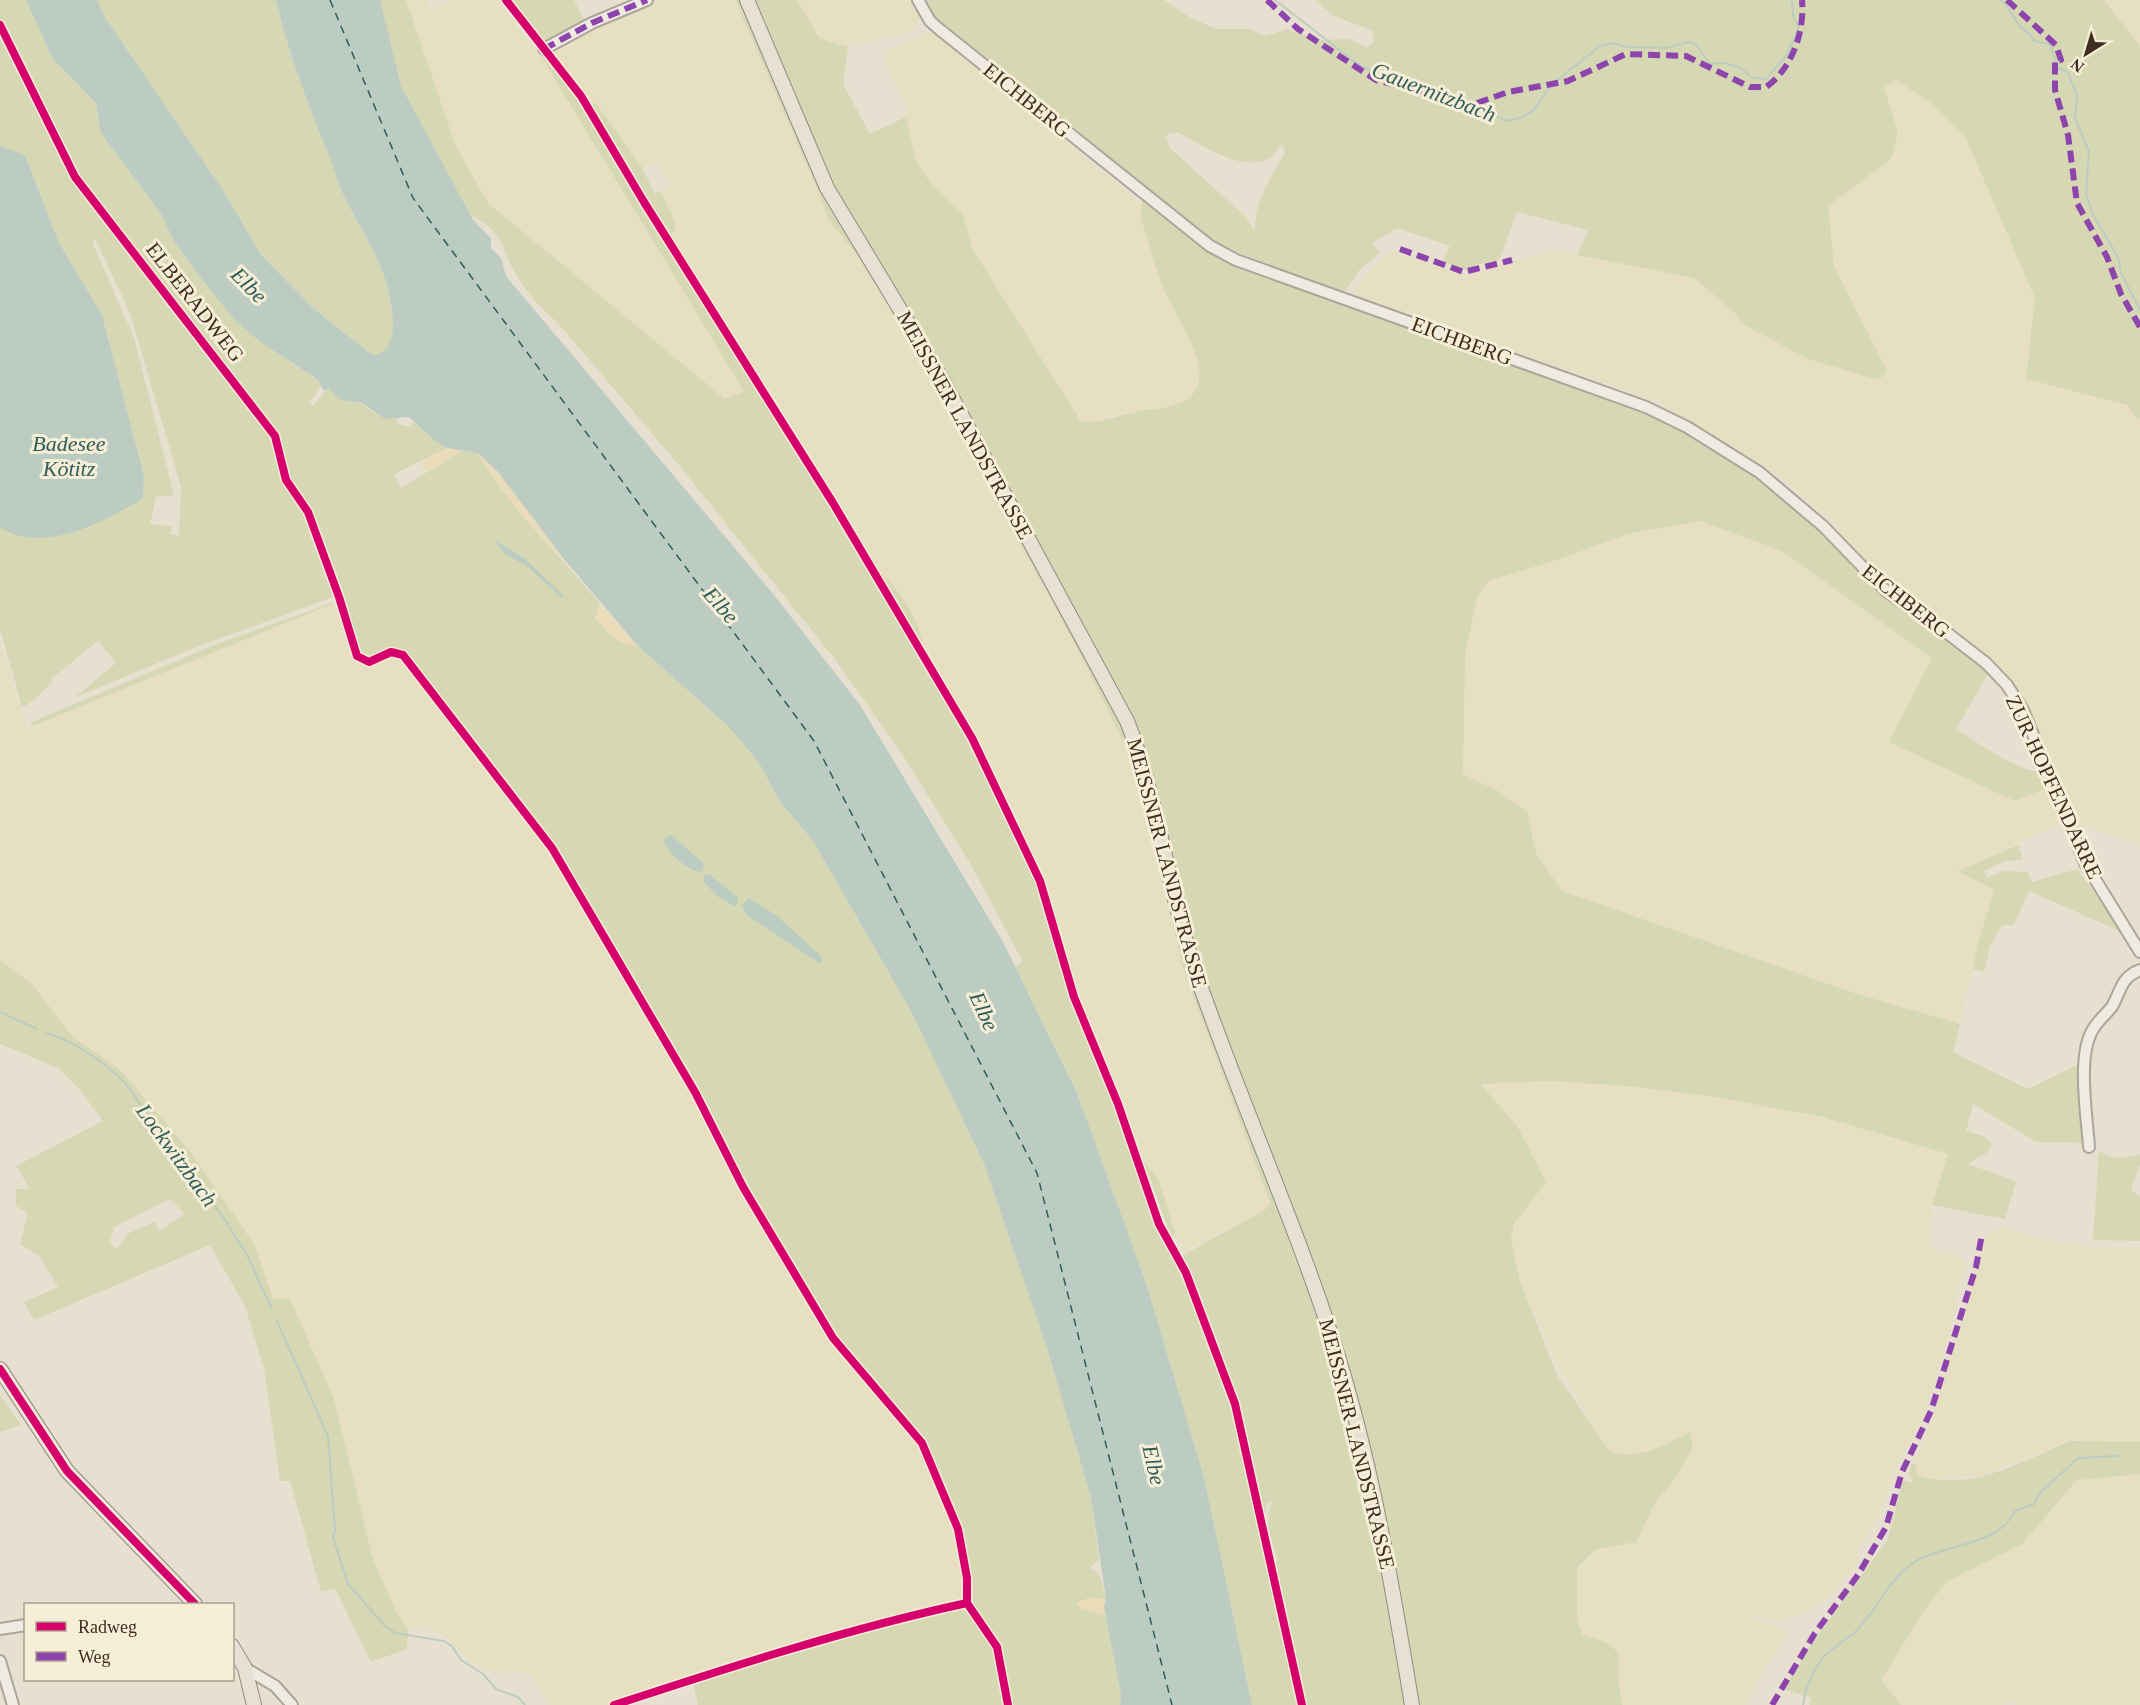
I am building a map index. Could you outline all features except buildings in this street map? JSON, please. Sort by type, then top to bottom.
[{"type":"main road","name":"MEISSNER LANDSTRASSE","points":[[749,6],[827,188],[943,381],[1127,721],[1145,769],[1175,902],[1197,978],[1336,1350],[1379,1518],[1412,1705]]},
{"type":"main road","points":[[0,1369],[67,1471],[189,1603]]},
{"type":"main road","points":[[234,1649],[245,1668],[254,1705]]},
{"type":"street","points":[[544,49],[592,23],[647,0]]},
{"type":"street","name":"EICHBERG","points":[[918,0],[930,21],[939,29],[1210,246],[1254,266],[1624,398],[1687,428],[1759,472],[1786,493],[1886,591],[1962,645],[2007,685]]},
{"type":"street","name":"ZUR HOPFENDARRE","points":[[2007,685],[2023,710],[2085,863],[2140,951]]},
{"type":"street","points":[[2090,1147],[2085,1087],[2086,1056],[2092,1032],[2112,1006],[2127,976],[2140,970]]},
{"type":"street","points":[[0,1629],[24,1624]]},
{"type":"street","points":[[0,1661],[13,1705]]},
{"type":"street","points":[[245,1668],[275,1686],[292,1705]]},
{"type":"shaded area","points":[[406,0],[427,0],[430,11],[454,0],[498,0],[541,56],[574,108],[745,391],[725,399],[488,203],[456,147]]},
{"type":"shaded area","points":[[658,0],[735,0],[820,195],[828,219],[855,252],[884,298],[1083,659],[1128,751],[1148,821],[1184,971],[1270,1204],[1266,1209],[1184,1252],[1152,1170],[1143,1160],[1086,1022],[1071,980],[1042,879],[976,737],[923,648],[923,637],[892,582],[879,572],[668,237],[675,231],[675,222],[661,191],[669,187],[658,163],[643,169],[597,105],[588,100],[551,51],[591,26]]},
{"type":"shaded area","points":[[797,0],[910,0],[920,18],[912,31],[848,47],[819,38]]},
{"type":"shaded area","points":[[2104,0],[2140,0],[2140,46],[2131,35]]},
{"type":"shaded area","points":[[927,32],[934,33],[1141,204],[1143,226],[1164,288],[1198,357],[1201,375],[1197,390],[1188,399],[1170,409],[1130,412],[1088,423],[1080,420],[973,250],[962,215],[929,181],[916,161],[906,117],[906,104],[885,61],[886,52]]},
{"type":"shaded area","points":[[1896,80],[1931,103],[1965,136],[2036,297],[2026,379],[2128,405],[2135,417],[2140,419],[2140,844],[2076,824],[2022,696],[2009,679],[1961,635],[1925,612],[1887,583],[1830,520],[1784,478],[1659,402],[1353,295],[1368,272],[1392,251],[1467,276],[1554,250],[1694,278],[1734,312],[1741,323],[1887,371],[1834,266],[1828,206],[1891,159],[1898,133],[1884,88]]},
{"type":"shaded area","points":[[1700,521],[1782,551],[1932,658],[1890,742],[2015,801],[2047,788],[2061,823],[1959,871],[1994,890],[1977,947],[1960,1024],[1857,994],[1562,891],[1535,851],[1531,826],[1463,774],[1465,655],[1471,617],[1477,597],[1487,581],[1560,559],[1627,534]]},
{"type":"shaded area","points":[[334,602],[338,604],[355,658],[370,664],[392,654],[406,661],[539,838],[610,952],[690,1090],[739,1184],[831,1338],[920,1443],[955,1526],[965,1580],[964,1602],[912,1612],[734,1664],[613,1705],[550,1705],[531,1675],[519,1671],[503,1674],[481,1667],[466,1657],[449,1639],[429,1630],[408,1629],[395,1610],[372,1556],[334,1399],[273,1299],[254,1244],[189,1150],[120,1070],[72,1036],[31,983],[0,960],[0,643],[27,729]]},
{"type":"shaded area","points":[[1550,1081],[1626,1086],[1710,1096],[1823,1117],[1948,1154],[1932,1205],[1929,1247],[1960,1256],[1967,1265],[1955,1294],[1957,1305],[1925,1416],[1896,1464],[1882,1512],[1857,1550],[1859,1560],[1834,1591],[1812,1608],[1783,1621],[1738,1614],[1774,1624],[1787,1630],[1788,1635],[1758,1679],[1746,1705],[1622,1705],[1618,1676],[1619,1653],[1607,1643],[1583,1635],[1577,1619],[1577,1568],[1596,1549],[1636,1542],[1655,1503],[1676,1477],[1689,1433],[1646,1453],[1627,1456],[1610,1452],[1560,1370],[1519,1278],[1511,1238],[1514,1224],[1546,1182],[1479,1084]]},
{"type":"shaded area","points":[[2005,1228],[2031,1237],[2097,1248],[2140,1247],[2140,1442],[2070,1440],[1984,1475],[1929,1479],[1918,1475],[1915,1464],[1934,1412],[1985,1239],[1994,1229]]},
{"type":"shaded area","points":[[2140,1474],[2140,1705],[2016,1705],[2011,1698],[2002,1705],[1901,1705],[1880,1681],[1925,1609],[1946,1582],[2022,1544],[2077,1480]]},
{"type":"green space","points":[[0,0],[26,0],[53,59],[96,103],[101,133],[160,212],[174,241],[197,273],[259,341],[323,384],[309,403],[313,406],[328,388],[344,401],[359,404],[384,417],[398,418],[396,423],[409,427],[414,422],[447,448],[394,474],[401,488],[462,451],[478,453],[520,513],[600,604],[595,618],[604,628],[618,641],[637,645],[729,727],[759,763],[779,800],[813,841],[911,1011],[984,1164],[1046,1345],[1091,1497],[1099,1560],[1090,1568],[1100,1577],[1106,1599],[1087,1598],[1081,1609],[1108,1616],[1121,1695],[1120,1705],[698,1705],[693,1683],[735,1669],[734,1664],[912,1612],[964,1602],[965,1580],[969,1579],[958,1522],[924,1441],[835,1336],[748,1190],[686,1071],[549,839],[404,654],[393,650],[369,660],[359,657],[340,594],[309,510],[289,481],[277,436],[129,243],[125,243],[273,436],[287,486],[309,522],[336,596],[194,648],[74,698],[116,663],[98,641],[51,679],[53,682],[30,703],[22,707],[0,628],[0,527],[35,539],[105,519],[143,498],[144,476],[102,315],[59,243],[25,155],[0,146]],"holes":[[[95,238],[130,313],[181,487],[179,536],[170,534],[173,526],[150,524],[156,497],[174,495],[134,338],[93,244]]]},
{"type":"green space","points":[[97,0],[276,0],[298,77],[341,189],[386,281],[393,321],[391,340],[381,353],[372,355],[314,309],[261,255],[225,193],[106,19]]},
{"type":"green space","points":[[380,0],[406,0],[456,147],[488,203],[725,399],[744,391],[541,56],[545,55],[573,91],[641,207],[876,579],[960,724],[1038,888],[1073,1002],[1123,1125],[1158,1226],[1185,1277],[1232,1403],[1297,1705],[1252,1705],[1204,1477],[1146,1283],[1077,1093],[1015,966],[1023,962],[970,863],[904,757],[834,658],[678,464],[557,322],[530,295],[511,266],[495,234],[489,227],[470,215],[401,86]]},
{"type":"green space","points":[[510,0],[574,0],[586,24],[545,44]]},
{"type":"green space","points":[[735,0],[743,0],[809,156],[909,331],[998,496],[995,498],[884,298],[855,252],[828,219],[820,195]]},
{"type":"green space","points":[[751,0],[797,0],[819,38],[848,47],[843,84],[870,134],[906,117],[916,161],[929,181],[963,215],[973,250],[1080,420],[1104,420],[1175,405],[1192,395],[1199,382],[1199,366],[1193,348],[1159,278],[1144,228],[1141,212],[1144,198],[1198,243],[1636,406],[1670,422],[1752,470],[1795,505],[1889,599],[1946,637],[1944,641],[1946,638],[1989,672],[1956,729],[2012,763],[2034,771],[2042,771],[2050,786],[2015,801],[1889,742],[1932,658],[1782,551],[1700,521],[1627,534],[1560,559],[1488,581],[1477,597],[1465,655],[1463,774],[1498,791],[1527,812],[1536,853],[1562,891],[1857,994],[1960,1024],[1953,1052],[2028,1089],[2083,1062],[2085,1143],[2036,1142],[1973,1104],[1966,1131],[1986,1137],[1991,1144],[1989,1151],[1968,1164],[2016,1181],[2005,1219],[1932,1205],[1948,1154],[1823,1117],[1710,1096],[1626,1086],[1550,1081],[1480,1084],[1517,1126],[1546,1182],[1514,1224],[1511,1238],[1519,1278],[1557,1375],[1610,1452],[1642,1453],[1661,1447],[1690,1432],[1693,1447],[1676,1477],[1655,1503],[1636,1542],[1596,1549],[1577,1568],[1577,1619],[1583,1635],[1607,1643],[1619,1653],[1618,1676],[1622,1705],[1417,1705],[1348,1380],[1197,967],[1150,772],[824,169]]},
{"type":"green space","points":[[922,0],[1164,0],[1191,18],[1216,29],[1250,29],[1265,36],[1287,29],[1319,40],[1350,39],[1366,47],[1375,42],[1372,30],[1333,16],[1315,0],[2104,0],[2140,46],[2140,419],[2135,417],[2128,405],[2026,379],[2035,298],[1965,136],[1931,103],[1896,80],[1884,88],[1898,133],[1891,159],[1828,206],[1834,266],[1887,371],[1879,380],[1808,359],[1741,323],[1734,312],[1694,278],[1578,255],[1588,230],[1517,212],[1500,259],[1476,265],[1474,269],[1465,269],[1442,262],[1450,246],[1397,228],[1372,243],[1380,253],[1360,269],[1343,294],[1207,240],[939,21]],"holes":[[[1177,132],[1222,156],[1247,162],[1259,162],[1270,158],[1282,144],[1285,153],[1260,199],[1255,231],[1246,217],[1170,148],[1166,137],[1169,133]]]},
{"type":"green space","points":[[588,100],[597,105],[643,169],[654,193],[661,191],[675,222],[675,231],[668,237]]},
{"type":"green space","points":[[1002,503],[1132,744],[1158,849],[1318,1309],[1359,1454],[1409,1705],[1304,1705],[1273,1564],[1278,1561],[1268,1526],[1271,1501],[1267,1503],[1264,1519],[1234,1395],[1182,1256],[1266,1209],[1270,1203],[1184,971],[1148,821],[1128,751],[1083,659],[999,504]]},
{"type":"green space","points":[[879,572],[893,586],[908,607],[919,629],[923,648]]},
{"type":"green space","points":[[334,602],[30,727],[32,722],[212,646]]},
{"type":"green space","points":[[2018,845],[2023,859],[2003,862],[1984,871],[1987,878],[2004,871],[2028,872],[2032,882],[2077,869],[2124,933],[2029,891],[2014,925],[2002,925],[1990,946],[1984,972],[1973,969],[1994,890],[1958,871]]},
{"type":"green space","points":[[0,960],[31,983],[72,1036],[120,1070],[189,1150],[254,1244],[273,1299],[290,1299],[334,1399],[372,1556],[395,1610],[408,1629],[407,1649],[371,1662],[335,1588],[321,1592],[290,1481],[280,1481],[264,1368],[245,1306],[210,1245],[34,1320],[24,1302],[58,1287],[40,1257],[20,1244],[28,1213],[16,1206],[16,1189],[30,1189],[16,1166],[103,1121],[79,1089],[58,1068],[0,1044]],"holes":[[[170,1199],[185,1214],[159,1231],[155,1222],[129,1233],[116,1250],[110,1241],[114,1227]]]},
{"type":"green space","points":[[2099,1151],[2119,1158],[2140,1155],[2140,1164],[2131,1190],[2140,1197],[2140,1241],[2093,1240]]},
{"type":"green space","points":[[1143,1160],[1159,1181],[1175,1233],[1172,1238]]},
{"type":"green space","points":[[0,1395],[21,1425],[0,1432]]},
{"type":"green space","points":[[2070,1441],[2140,1442],[2140,1474],[2077,1480],[2022,1544],[1946,1582],[1925,1609],[1881,1680],[1901,1705],[1810,1705],[1811,1698],[1784,1689],[1814,1641],[1888,1539],[1903,1480],[1914,1483],[1909,1475],[1911,1464],[1915,1464],[1918,1475],[1938,1480],[1957,1480],[1996,1472]]},
{"type":"sand","points":[[447,448],[462,451],[426,472],[420,463]]},
{"type":"sand","points":[[478,453],[506,481],[564,559],[517,509],[496,482]]},
{"type":"sand","points":[[600,604],[637,645],[618,641],[604,628],[595,618]]},
{"type":"sand","points":[[1088,1598],[1106,1599],[1104,1606],[1108,1616],[1081,1609],[1076,1604]]},
{"type":"water","name":"Elbe","points":[[26,0],[97,0],[106,19],[225,193],[261,255],[314,309],[372,355],[381,353],[391,340],[393,321],[386,281],[341,189],[298,77],[276,0],[380,0],[401,86],[473,220],[491,238],[491,248],[501,258],[506,276],[774,595],[860,705],[1003,942],[1077,1093],[1146,1283],[1204,1477],[1252,1705],[1120,1705],[1121,1695],[1104,1606],[1106,1599],[1091,1497],[1046,1345],[984,1164],[911,1011],[813,841],[779,800],[759,763],[729,727],[637,645],[564,559],[498,472],[478,453],[447,448],[434,440],[409,417],[385,419],[362,403],[341,400],[328,388],[324,391],[318,380],[259,341],[234,319],[174,241],[160,212],[101,133],[96,103],[53,59]]},
{"type":"water","name":"Badesee Kötitz","points":[[0,146],[25,155],[59,243],[102,315],[144,476],[143,498],[92,525],[54,537],[35,538],[17,535],[0,527]]},
{"type":"water","points":[[494,540],[524,558],[564,596],[561,597],[527,566],[505,554]]},
{"type":"water","points":[[671,835],[704,864],[701,872],[684,865],[669,850],[663,840]]},
{"type":"water","points":[[705,875],[710,875],[737,897],[738,903],[734,906],[717,896],[703,881]]},
{"type":"water","points":[[748,898],[776,915],[822,957],[822,962],[819,963],[748,916],[742,906]]},
{"type":"waterway","name":"Gauernitzbach","points":[[1275,0],[1355,62],[1376,74],[1469,101],[1506,121],[1520,118],[1533,111],[1551,85],[1600,46],[1614,43],[1627,47],[1666,48],[1689,42],[1696,45],[1710,64],[1725,63],[1741,68],[1751,77],[1766,79],[1787,55],[1799,27],[1793,16],[1792,0]]},
{"type":"waterway","points":[[2001,0],[2018,24],[2034,41],[2050,44],[2058,68],[2068,73],[2077,96],[2075,118],[2089,151],[2086,194],[2093,215],[2118,257],[2121,273],[2140,310]]},
{"type":"waterway","name":"Lockwitzbach","points":[[0,1012],[37,1029]]},
{"type":"waterway","name":"Lockwitzbach","points":[[47,1033],[89,1054],[125,1083],[223,1217],[247,1255],[272,1309]]},
{"type":"waterway","name":"Lockwitzbach","points":[[277,1321],[328,1436],[335,1531],[333,1537],[348,1584],[384,1625],[395,1633],[444,1641],[452,1646],[461,1660],[483,1674],[496,1689],[518,1697],[525,1705]]},
{"type":"waterway","points":[[1803,1705],[1808,1683],[1822,1659],[1862,1625],[1897,1576],[1906,1568],[1929,1555],[1971,1543],[1996,1531],[2007,1523],[2015,1511],[2034,1504],[2039,1494],[2078,1458],[2118,1456]]},
{"type":"ferry route","points":[[330,0],[413,198],[814,741],[1037,1173],[1172,1705]]},
{"type":"marked path","points":[[544,49],[592,23],[647,0]]},
{"type":"marked path","points":[[1267,0],[1298,29],[1376,80],[1471,105]]},
{"type":"marked path","points":[[1477,103],[1508,92],[1568,81],[1626,54],[1686,56],[1750,87],[1766,87],[1783,70],[1795,48],[1801,24],[1802,0]]},
{"type":"marked path","points":[[2007,0],[2056,45],[2061,60],[2055,61],[2055,90],[2068,135],[2077,203],[2107,257],[2121,294],[2140,327]]},
{"type":"marked path","points":[[1400,249],[1464,272],[1512,260]]},
{"type":"marked path","points":[[1772,1705],[1815,1633],[1858,1575],[1886,1527],[1902,1472],[1931,1411],[1976,1267],[1982,1234]]},
{"type":"cycle path","points":[[506,0],[581,96],[644,202],[833,503],[972,738],[1040,881],[1074,997],[1118,1104],[1159,1224],[1186,1273],[1235,1404],[1302,1705]]},
{"type":"cycle path","name":"ELBERADWEG","points":[[0,25],[75,177],[275,436],[286,480],[308,512],[339,597],[357,656],[369,662],[391,652],[403,655],[552,848],[695,1092],[743,1187],[833,1338],[922,1443],[958,1529],[967,1578],[967,1603],[997,1647],[1008,1705]]},
{"type":"cycle path","points":[[0,1369],[67,1471],[194,1603]]},
{"type":"cycle path","points":[[614,1705],[833,1637],[967,1603]]}]
